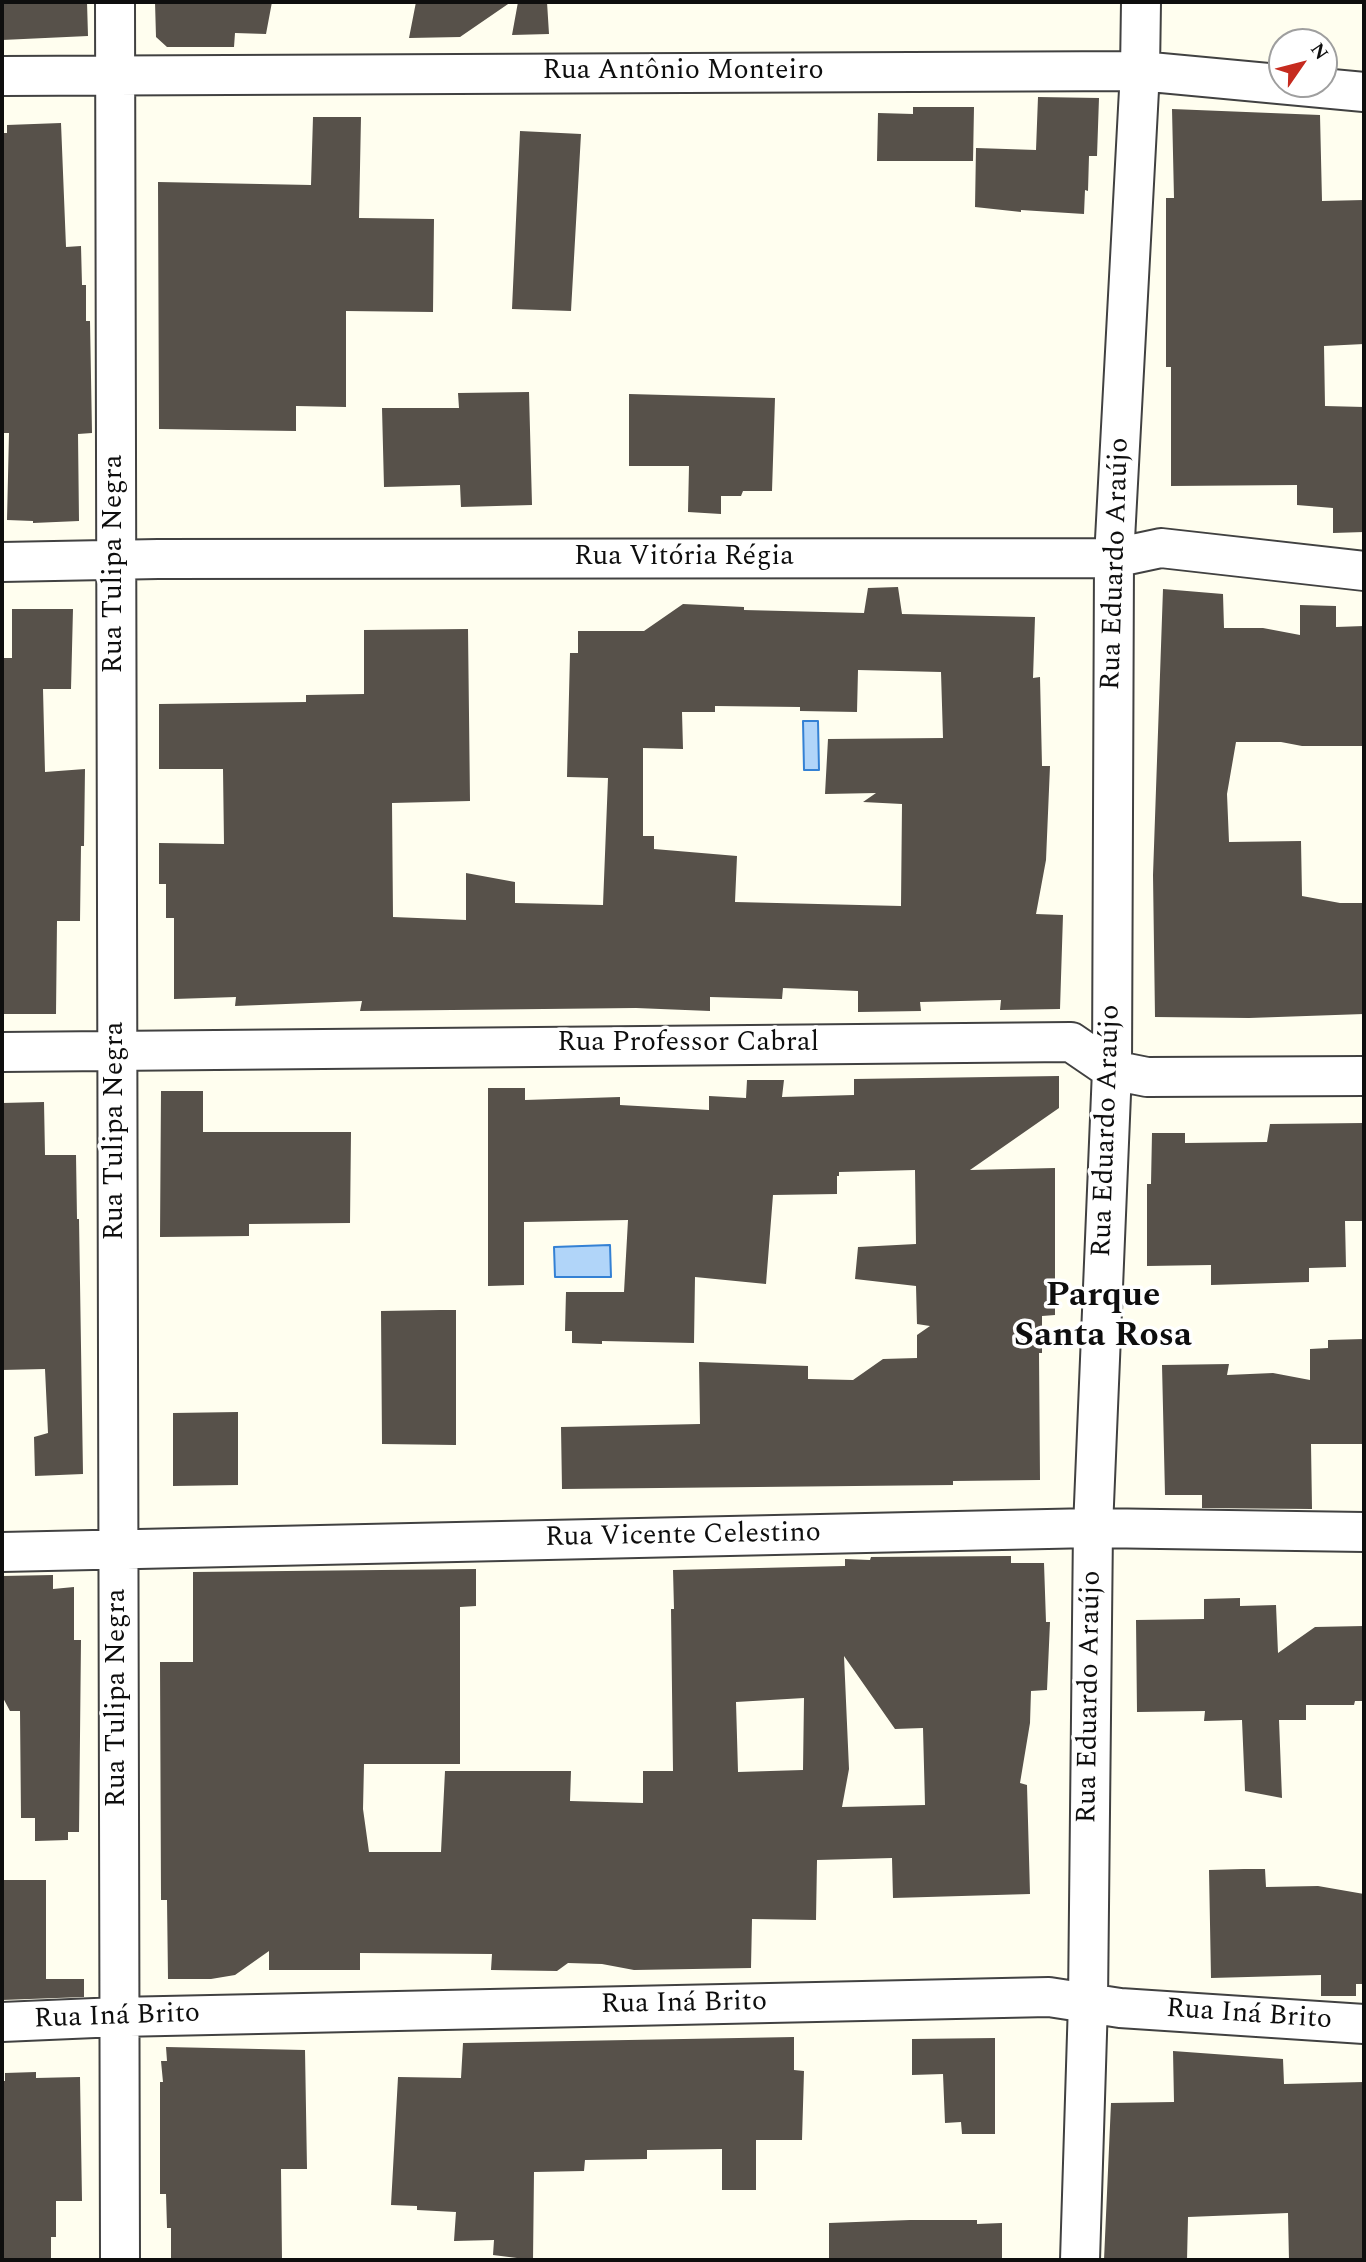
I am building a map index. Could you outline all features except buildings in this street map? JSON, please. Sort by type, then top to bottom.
[{"type":"street","name":"Rua Tulipa Negra","points":[[115,2],[120,2260]]},
{"type":"street","name":"Rua Eduardo Araújo","points":[[1080,2260],[1088,2002],[1093,1528],[1112,1070],[1114,558],[1140,71],[1141,2]]},
{"type":"street","name":"Rua Antônio Monteiro","points":[[2,76],[1140,71],[1364,92]]},
{"type":"street","name":"Rua Vitória Régia","points":[[2,562],[1114,558],[1161,548],[1364,571]]},
{"type":"street","name":"Rua Professor Cabral","points":[[2,1052],[1071,1042],[1112,1070],[1147,1077],[1364,1076]]},
{"type":"street","name":"Rua Vicente Celestino","points":[[2,1552],[1093,1528],[1364,1532]]},
{"type":"street","name":"Rua Iná Brito","points":[[2,2022],[118,2017],[1035,1997],[1120,2008],[1364,2024]]},
{"type":"water","points":[[803,721],[818,721],[819,770],[804,770]]},
{"type":"water","points":[[610,1245],[611,1277],[555,1277],[554,1247]]},
{"type":"district","name":"Parque Santa Rosa","points":[[1103,1318]]}]
